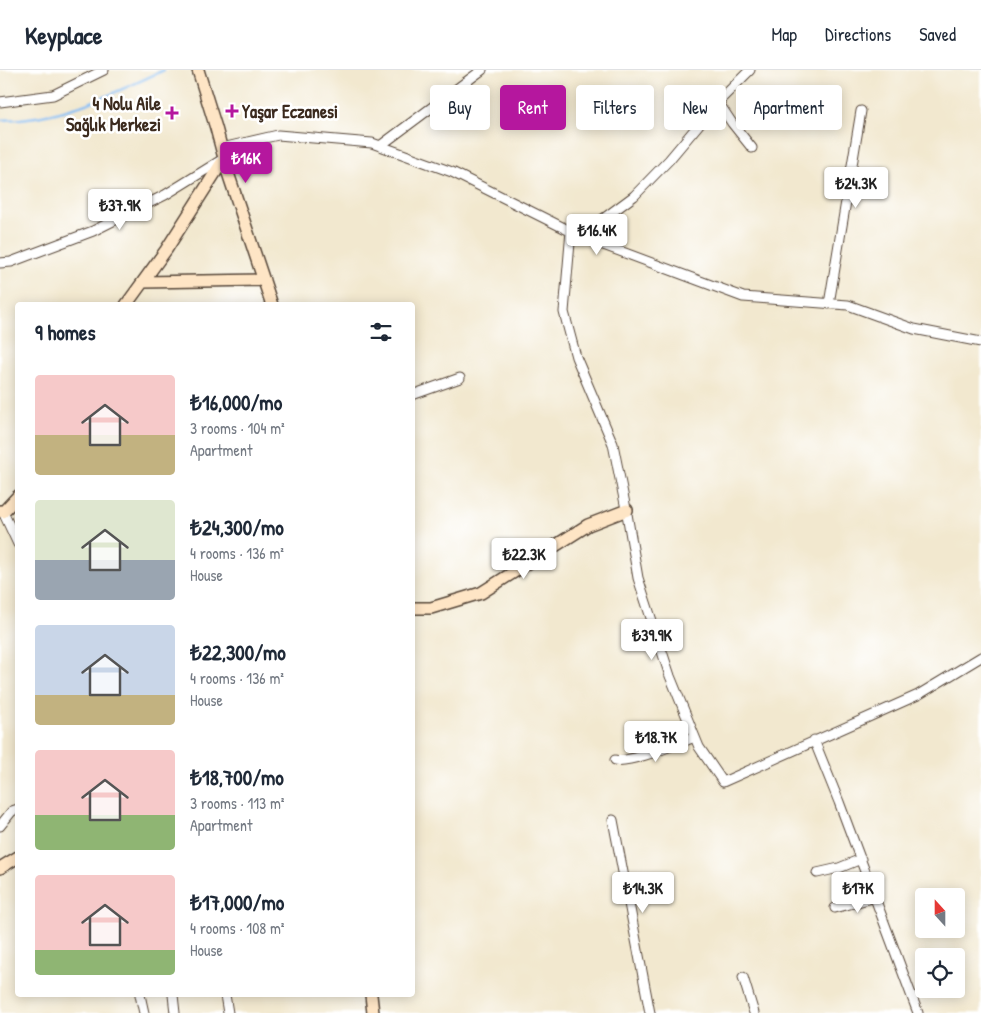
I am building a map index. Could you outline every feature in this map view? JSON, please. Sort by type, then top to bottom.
[{"type":"street","points":[[0,102],[53,94],[104,70]]},
{"type":"street","points":[[198,70],[271,302]]},
{"type":"street","points":[[380,146],[482,70]]},
{"type":"street","points":[[726,94],[750,70]]},
{"type":"street","points":[[829,304],[861,111]]},
{"type":"street","points":[[726,114],[752,148]]},
{"type":"street","points":[[580,236],[634,196],[694,130]]},
{"type":"street","points":[[0,263],[11,262],[92,231],[165,195],[223,153],[278,135],[372,143],[452,172],[580,236],[743,298],[848,305],[914,329],[981,342]]},
{"type":"street","points":[[128,302],[166,250],[223,153]]},
{"type":"street","points":[[570,231],[564,312],[576,357],[613,444],[638,578],[670,676],[699,747],[723,782],[918,694],[981,657]]},
{"type":"street","points":[[142,282],[264,280]]},
{"type":"street","points":[[415,394],[460,378]]},
{"type":"street","points":[[15,499],[1,511],[15,538]]},
{"type":"street","points":[[415,608],[431,608],[481,593],[588,525],[626,510]]},
{"type":"street","points":[[615,760],[631,760],[695,737]]},
{"type":"street","points":[[814,740],[876,897],[918,1013]]},
{"type":"street","points":[[0,826],[12,811],[15,810]]},
{"type":"street","points":[[613,820],[650,1013]]},
{"type":"street","points":[[0,868],[15,859]]},
{"type":"street","points":[[817,873],[839,868],[861,859]]},
{"type":"street","points":[[835,908],[876,897]]},
{"type":"street","points":[[743,977],[754,1013]]},
{"type":"street","points":[[140,997],[144,1013]]},
{"type":"street","points":[[173,997],[175,1013]]},
{"type":"street","points":[[225,997],[228,1013]]},
{"type":"street","points":[[371,997],[373,1013]]},
{"type":"waterway","points":[[0,120],[44,116],[64,111],[104,97],[164,70]]},
{"type":"place","name":"Yaşar Eczanesi","points":[[232,111]]},
{"type":"place","name":"4 Nolu Aile Sağlık Merkezi","points":[[172,113]]}]
